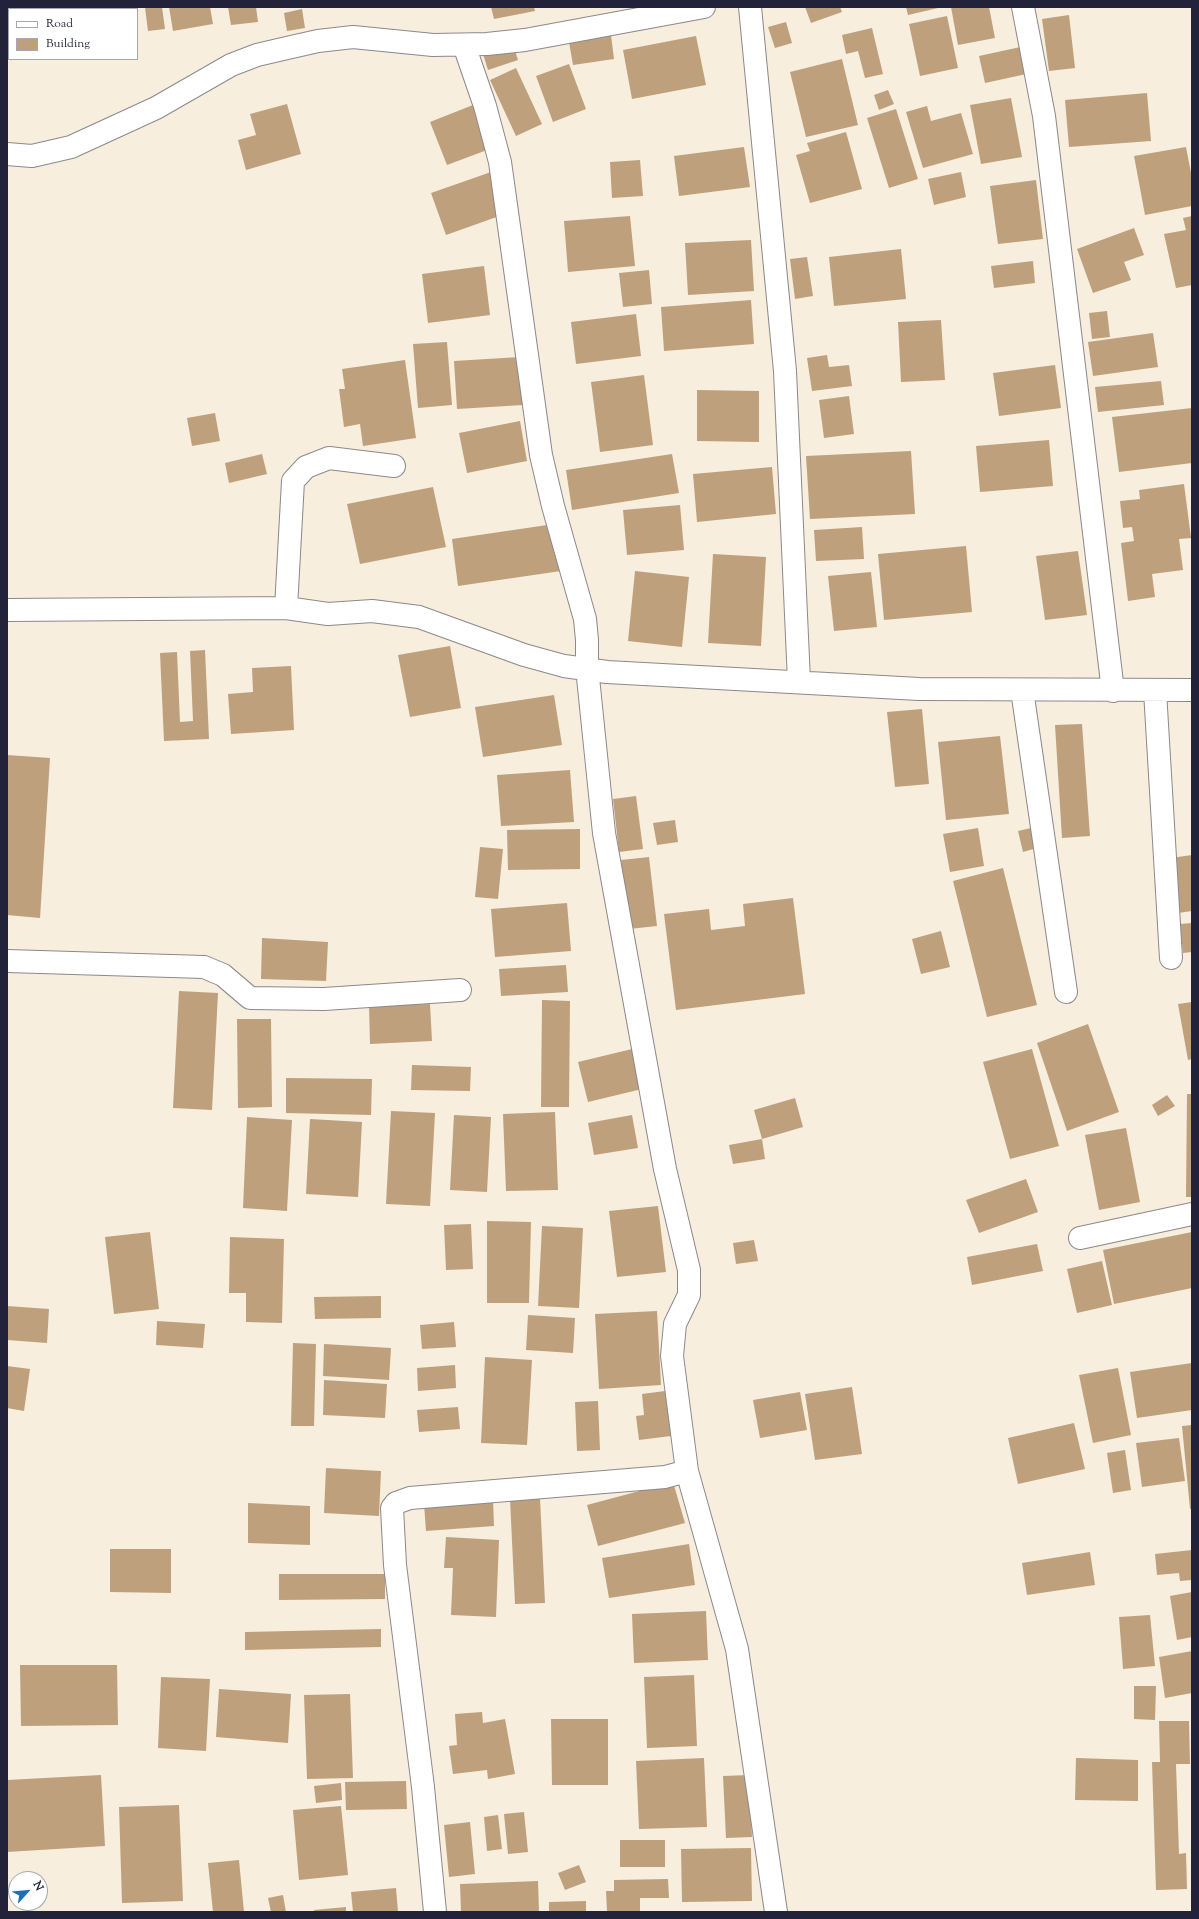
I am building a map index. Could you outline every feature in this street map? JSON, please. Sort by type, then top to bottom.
[{"type":"street","points":[[7,154],[32,156],[71,147],[156,108],[231,65],[257,55],[318,41],[353,38],[433,45],[464,45],[525,40],[704,7]]},
{"type":"street","points":[[750,7],[785,371],[800,681]]},
{"type":"street","points":[[1023,7],[1044,116],[1113,691]]},
{"type":"street","points":[[464,45],[485,106],[500,162],[541,455],[553,506],[585,619],[587,640],[586,668],[604,833],[665,1169],[689,1270],[689,1295],[674,1324],[672,1356],[687,1471],[737,1649],[776,1912]]},
{"type":"street","points":[[286,608],[293,481],[306,467],[328,458],[394,466]]},
{"type":"street","points":[[7,610],[286,608],[328,614],[372,612],[419,617],[524,656],[564,666],[607,672],[684,677],[800,681],[919,689],[1113,691],[1192,690]]},
{"type":"street","points":[[1022,690],[1066,992]]},
{"type":"street","points":[[1155,690],[1171,958]]},
{"type":"street","points":[[7,961],[204,967],[223,975],[250,998],[324,999],[460,990]]},
{"type":"street","points":[[1080,1238],[1192,1214]]},
{"type":"street","points":[[435,1912],[423,1788],[395,1565],[391,1515],[392,1508],[396,1503],[410,1498],[665,1477],[687,1471]]},
{"type":"building","points":[[24,7],[111,7],[111,8]]},
{"type":"building","points":[[145,7],[162,7],[165,29],[148,31]]},
{"type":"building","points":[[169,7],[210,7],[213,24],[173,31]]},
{"type":"building","points":[[228,7],[256,7],[258,22],[231,25]]},
{"type":"building","points":[[491,7],[534,7],[535,11],[494,19]]},
{"type":"building","points":[[805,7],[840,7],[842,12],[811,23]]},
{"type":"building","points":[[906,7],[938,7],[938,8],[908,15]]},
{"type":"building","points":[[951,7],[989,7],[995,38],[958,45]]},
{"type":"building","points":[[302,9],[305,28],[287,31],[284,13]]},
{"type":"building","points":[[1069,15],[1075,68],[1049,71],[1042,19]]},
{"type":"building","points":[[947,16],[958,68],[920,76],[909,24]]},
{"type":"building","points":[[786,22],[792,43],[775,48],[768,27]]},
{"type":"building","points":[[872,28],[883,74],[865,78],[858,51],[846,54],[842,35]]},
{"type":"building","points":[[611,35],[614,59],[573,65],[569,42]]},
{"type":"building","points":[[696,36],[706,85],[632,99],[623,50]]},
{"type":"building","points":[[513,44],[518,60],[488,70],[483,54]]},
{"type":"building","points":[[1025,46],[1031,73],[985,83],[979,56]]},
{"type":"building","points":[[842,59],[858,125],[806,137],[790,72]]},
{"type":"building","points":[[569,64],[586,109],[553,122],[536,76]]},
{"type":"building","points":[[516,68],[542,124],[516,136],[490,80]]},
{"type":"building","points":[[888,90],[894,104],[879,110],[874,95]]},
{"type":"building","points":[[1147,93],[1151,141],[1069,147],[1065,100]]},
{"type":"building","points":[[1011,98],[1022,157],[981,164],[970,105]]},
{"type":"building","points":[[478,103],[495,147],[447,165],[430,122]]},
{"type":"building","points":[[287,104],[301,154],[246,170],[238,140],[256,135],[250,114]]},
{"type":"building","points":[[927,106],[931,121],[961,113],[973,154],[923,168],[906,112]]},
{"type":"building","points":[[896,109],[918,179],[889,188],[867,118]]},
{"type":"building","points":[[846,132],[862,189],[810,203],[796,155],[810,151],[807,143]]},
{"type":"building","points":[[744,147],[750,187],[679,196],[674,156]]},
{"type":"building","points":[[1186,147],[1192,178],[1192,206],[1145,215],[1134,156]]},
{"type":"building","points":[[640,160],[643,196],[612,198],[610,162]]},
{"type":"building","points":[[491,172],[505,214],[446,235],[431,193]]},
{"type":"building","points":[[961,172],[966,197],[934,205],[928,179]]},
{"type":"building","points":[[1036,180],[1043,239],[998,244],[990,186]]},
{"type":"building","points":[[630,216],[635,266],[568,272],[564,221]]},
{"type":"building","points":[[1192,216],[1192,285],[1176,288],[1164,234],[1186,230],[1183,218]]},
{"type":"building","points":[[1134,228],[1144,255],[1124,262],[1131,280],[1093,293],[1077,249]]},
{"type":"building","points":[[751,240],[754,291],[688,295],[685,243]]},
{"type":"building","points":[[901,249],[906,299],[834,306],[829,257]]},
{"type":"building","points":[[807,257],[813,296],[795,299],[790,259]]},
{"type":"building","points":[[1033,261],[1035,283],[994,288],[991,266]]},
{"type":"building","points":[[484,266],[490,315],[428,323],[422,274]]},
{"type":"building","points":[[649,270],[652,304],[623,307],[619,273]]},
{"type":"building","points":[[751,300],[754,344],[664,351],[661,307]]},
{"type":"building","points":[[1107,311],[1110,337],[1092,339],[1089,313]]},
{"type":"building","points":[[636,314],[641,356],[576,364],[571,322]]},
{"type":"building","points":[[941,320],[945,380],[901,382],[898,322]]},
{"type":"building","points":[[1153,333],[1158,367],[1093,376],[1088,342]]},
{"type":"building","points":[[447,342],[452,405],[418,408],[413,344]]},
{"type":"building","points":[[827,355],[829,367],[849,365],[852,386],[812,391],[807,358]]},
{"type":"building","points":[[520,357],[523,405],[457,409],[454,361]]},
{"type":"building","points":[[405,360],[416,438],[363,446],[360,424],[344,427],[339,389],[345,389],[342,369]]},
{"type":"building","points":[[1055,365],[1061,408],[999,416],[993,373]]},
{"type":"building","points":[[644,375],[653,445],[600,452],[591,382]]},
{"type":"building","points":[[1161,381],[1164,405],[1098,412],[1095,387]]},
{"type":"building","points":[[697,390],[759,391],[759,442],[697,441]]},
{"type":"building","points":[[849,396],[854,434],[824,438],[819,400]]},
{"type":"building","points":[[1192,408],[1192,463],[1119,472],[1112,417]]},
{"type":"building","points":[[215,413],[220,441],[192,446],[187,418]]},
{"type":"building","points":[[520,421],[527,461],[467,473],[459,433]]},
{"type":"building","points":[[1049,440],[1053,486],[980,492],[976,446]]},
{"type":"building","points":[[911,451],[915,514],[810,519],[806,456]]},
{"type":"building","points":[[262,454],[267,474],[229,483],[225,463]]},
{"type":"building","points":[[672,454],[679,493],[572,510],[566,470]]},
{"type":"building","points":[[772,467],[776,514],[697,522],[693,474]]},
{"type":"building","points":[[1184,484],[1191,538],[1179,539],[1183,570],[1152,574],[1155,597],[1128,601],[1121,543],[1134,541],[1132,527],[1123,528],[1120,501],[1140,499],[1139,490]]},
{"type":"building","points":[[433,487],[446,547],[360,564],[347,504]]},
{"type":"building","points":[[680,505],[684,550],[627,555],[623,510]]},
{"type":"building","points":[[554,524],[561,571],[458,586],[452,539]]},
{"type":"building","points":[[862,527],[864,559],[816,561],[814,530]]},
{"type":"building","points":[[966,546],[972,612],[884,620],[878,554]]},
{"type":"building","points":[[1078,551],[1087,615],[1045,620],[1036,556]]},
{"type":"building","points":[[713,554],[766,557],[761,646],[708,643]]},
{"type":"building","points":[[635,571],[689,577],[682,647],[628,641]]},
{"type":"building","points":[[871,572],[877,627],[834,631],[828,576]]},
{"type":"building","points":[[450,646],[461,708],[410,717],[398,655]]},
{"type":"building","points":[[205,650],[209,739],[164,741],[160,653],[177,652],[180,722],[193,721],[190,651]]},
{"type":"building","points":[[291,666],[294,730],[231,734],[228,694],[253,692],[252,668]]},
{"type":"building","points":[[554,695],[562,745],[483,757],[475,707]]},
{"type":"building","points":[[922,709],[929,784],[895,787],[887,712]]},
{"type":"building","points":[[1082,724],[1090,836],[1062,838],[1055,725]]},
{"type":"building","points":[[1000,736],[1009,814],[946,820],[938,742]]},
{"type":"building","points":[[7,755],[50,758],[40,918],[7,915]]},
{"type":"building","points":[[570,770],[574,822],[501,826],[497,775]]},
{"type":"building","points":[[636,796],[643,849],[619,852],[613,799]]},
{"type":"building","points":[[675,820],[678,842],[657,845],[653,823]]},
{"type":"building","points":[[978,828],[984,866],[950,872],[943,834]]},
{"type":"building","points":[[1031,828],[1037,848],[1023,852],[1018,831]]},
{"type":"building","points":[[580,829],[580,869],[508,870],[507,830]]},
{"type":"building","points":[[480,847],[503,849],[498,899],[475,897]]},
{"type":"building","points":[[1192,855],[1192,911],[1178,913],[1171,858]]},
{"type":"building","points":[[649,857],[657,926],[629,929],[621,860]]},
{"type":"building","points":[[1003,868],[1037,1005],[987,1017],[953,881]]},
{"type":"building","points":[[793,898],[805,994],[676,1010],[664,914],[709,909],[711,930],[745,926],[743,904]]},
{"type":"building","points":[[567,903],[571,951],[495,957],[491,909]]},
{"type":"building","points":[[1192,923],[1192,952],[1183,953],[1180,924]]},
{"type":"building","points":[[941,931],[950,967],[921,974],[912,939]]},
{"type":"building","points":[[262,938],[328,942],[326,981],[261,979]]},
{"type":"building","points":[[566,965],[568,992],[501,996],[499,969]]},
{"type":"building","points":[[179,991],[218,993],[212,1110],[173,1108]]},
{"type":"building","points":[[542,1000],[570,1001],[569,1107],[541,1107]]},
{"type":"building","points":[[1192,1002],[1192,1059],[1188,1060],[1178,1004]]},
{"type":"building","points":[[430,1004],[432,1041],[370,1044],[369,1006]]},
{"type":"building","points":[[237,1019],[271,1019],[272,1107],[238,1108]]},
{"type":"building","points":[[1088,1024],[1119,1112],[1067,1131],[1037,1043]]},
{"type":"building","points":[[632,1049],[642,1089],[588,1102],[578,1062]]},
{"type":"building","points":[[1032,1049],[1059,1146],[1010,1159],[983,1062]]},
{"type":"building","points":[[412,1065],[471,1067],[470,1091],[411,1090]]},
{"type":"building","points":[[286,1078],[372,1079],[371,1115],[286,1113]]},
{"type":"building","points":[[1187,1094],[1192,1094],[1192,1197],[1186,1197]]},
{"type":"building","points":[[1167,1095],[1175,1106],[1158,1116],[1152,1105]]},
{"type":"building","points":[[795,1098],[803,1127],[762,1139],[754,1110]]},
{"type":"building","points":[[391,1111],[435,1113],[430,1206],[386,1204]]},
{"type":"building","points":[[555,1112],[558,1190],[506,1191],[503,1114]]},
{"type":"building","points":[[454,1115],[491,1117],[487,1192],[450,1190]]},
{"type":"building","points":[[632,1115],[638,1148],[594,1155],[588,1123]]},
{"type":"building","points":[[247,1117],[292,1120],[287,1211],[243,1208]]},
{"type":"building","points":[[310,1119],[362,1122],[358,1197],[306,1194]]},
{"type":"building","points":[[1126,1128],[1140,1202],[1099,1210],[1085,1135]]},
{"type":"building","points":[[762,1139],[765,1159],[733,1164],[729,1145]]},
{"type":"building","points":[[1026,1179],[1038,1212],[979,1233],[966,1200]]},
{"type":"building","points":[[658,1206],[666,1272],[617,1277],[609,1211]]},
{"type":"building","points":[[487,1221],[531,1222],[529,1303],[487,1303]]},
{"type":"building","points":[[471,1224],[473,1269],[446,1270],[444,1225]]},
{"type":"building","points":[[542,1226],[583,1228],[579,1308],[538,1306]]},
{"type":"building","points":[[150,1232],[159,1309],[114,1314],[105,1237]]},
{"type":"building","points":[[1192,1232],[1192,1288],[1114,1304],[1103,1250]]},
{"type":"building","points":[[230,1237],[284,1239],[282,1323],[246,1322],[246,1293],[229,1293]]},
{"type":"building","points":[[754,1240],[758,1261],[736,1264],[733,1243]]},
{"type":"building","points":[[1037,1244],[1043,1271],[972,1285],[967,1257]]},
{"type":"building","points":[[1102,1261],[1112,1305],[1077,1313],[1067,1269]]},
{"type":"building","points":[[381,1296],[381,1318],[315,1319],[314,1297]]},
{"type":"building","points":[[7,1306],[49,1309],[47,1343],[7,1340]]},
{"type":"building","points":[[657,1311],[661,1385],[599,1389],[595,1314]]},
{"type":"building","points":[[528,1315],[575,1318],[573,1353],[526,1350]]},
{"type":"building","points":[[157,1321],[205,1324],[203,1348],[156,1345]]},
{"type":"building","points":[[454,1322],[456,1347],[422,1349],[420,1325]]},
{"type":"building","points":[[293,1343],[316,1344],[314,1426],[291,1426]]},
{"type":"building","points":[[324,1344],[391,1348],[389,1380],[323,1376]]},
{"type":"building","points":[[485,1357],[532,1360],[527,1445],[481,1443]]},
{"type":"building","points":[[1192,1363],[1192,1410],[1137,1418],[1130,1372]]},
{"type":"building","points":[[455,1365],[456,1388],[418,1391],[417,1368]]},
{"type":"building","points":[[7,1366],[30,1369],[24,1411],[7,1408]]},
{"type":"building","points":[[1118,1368],[1131,1435],[1093,1443],[1079,1375]]},
{"type":"building","points":[[324,1380],[387,1384],[385,1418],[323,1415]]},
{"type":"building","points":[[852,1387],[862,1454],[815,1460],[805,1394]]},
{"type":"building","points":[[665,1391],[671,1436],[639,1440],[636,1416],[644,1415],[642,1394]]},
{"type":"building","points":[[800,1392],[807,1430],[760,1438],[753,1400]]},
{"type":"building","points":[[598,1401],[600,1450],[577,1451],[575,1402]]},
{"type":"building","points":[[458,1407],[460,1429],[419,1432],[417,1410]]},
{"type":"building","points":[[1074,1423],[1085,1469],[1018,1484],[1008,1438]]},
{"type":"building","points":[[1192,1425],[1192,1509],[1190,1509],[1182,1426]]},
{"type":"building","points":[[1179,1438],[1185,1481],[1142,1487],[1136,1443]]},
{"type":"building","points":[[1125,1450],[1131,1490],[1113,1493],[1107,1453]]},
{"type":"building","points":[[326,1468],[381,1471],[379,1516],[324,1513]]},
{"type":"building","points":[[673,1482],[685,1523],[598,1546],[587,1505]]},
{"type":"building","points":[[540,1498],[545,1603],[515,1604],[510,1499]]},
{"type":"building","points":[[493,1499],[494,1526],[426,1531],[424,1504]]},
{"type":"building","points":[[248,1503],[310,1506],[310,1545],[248,1543]]},
{"type":"building","points":[[446,1537],[499,1540],[496,1617],[451,1615],[453,1568],[444,1568]]},
{"type":"building","points":[[689,1544],[695,1585],[609,1598],[602,1558]]},
{"type":"building","points":[[110,1549],[171,1549],[171,1593],[110,1592]]},
{"type":"building","points":[[1192,1550],[1192,1580],[1180,1581],[1179,1573],[1157,1575],[1155,1554]]},
{"type":"building","points":[[1090,1552],[1095,1585],[1027,1595],[1022,1563]]},
{"type":"building","points":[[279,1574],[385,1574],[385,1599],[279,1600]]},
{"type":"building","points":[[1192,1592],[1192,1637],[1177,1640],[1170,1596]]},
{"type":"building","points":[[706,1611],[708,1660],[634,1663],[632,1614]]},
{"type":"building","points":[[1150,1615],[1155,1666],[1123,1669],[1119,1617]]},
{"type":"building","points":[[381,1629],[381,1647],[245,1650],[245,1632]]},
{"type":"building","points":[[1192,1651],[1192,1693],[1165,1698],[1159,1657]]},
{"type":"building","points":[[20,1665],[117,1665],[118,1725],[21,1726]]},
{"type":"building","points":[[694,1675],[697,1746],[647,1748],[644,1677]]},
{"type":"building","points":[[161,1677],[210,1679],[206,1751],[158,1748]]},
{"type":"building","points":[[1134,1686],[1156,1686],[1155,1720],[1134,1719]]},
{"type":"building","points":[[219,1689],[291,1694],[288,1743],[216,1737]]},
{"type":"building","points":[[350,1694],[353,1778],[307,1779],[304,1695]]},
{"type":"building","points":[[482,1712],[483,1723],[505,1719],[515,1774],[488,1779],[487,1770],[453,1774],[449,1746],[457,1745],[455,1714]]},
{"type":"building","points":[[551,1719],[608,1719],[608,1785],[552,1785]]},
{"type":"building","points":[[1159,1721],[1189,1721],[1190,1764],[1176,1764],[1179,1854],[1186,1853],[1187,1889],[1156,1890],[1152,1762],[1160,1762]]},
{"type":"building","points":[[704,1758],[707,1827],[639,1829],[636,1761]]},
{"type":"building","points":[[1076,1758],[1138,1760],[1138,1801],[1075,1800]]},
{"type":"building","points":[[101,1775],[105,1846],[7,1852],[7,1780]]},
{"type":"building","points":[[749,1775],[752,1837],[726,1838],[723,1776]]},
{"type":"building","points":[[406,1781],[407,1809],[346,1810],[345,1782]]},
{"type":"building","points":[[341,1783],[342,1800],[316,1803],[314,1786]]},
{"type":"building","points":[[179,1805],[183,1901],[122,1903],[119,1807]]},
{"type":"building","points":[[341,1806],[348,1875],[299,1880],[293,1810]]},
{"type":"building","points":[[524,1812],[528,1852],[508,1854],[504,1814]]},
{"type":"building","points":[[498,1815],[502,1849],[487,1851],[484,1817]]},
{"type":"building","points":[[470,1822],[475,1874],[449,1877],[444,1825]]},
{"type":"building","points":[[620,1840],[665,1840],[665,1867],[620,1867]]},
{"type":"building","points":[[751,1848],[752,1901],[682,1902],[681,1849]]},
{"type":"building","points":[[239,1860],[244,1912],[213,1912],[208,1863]]},
{"type":"building","points":[[579,1865],[586,1882],[565,1890],[558,1873]]},
{"type":"building","points":[[668,1879],[669,1898],[640,1898],[640,1912],[607,1912],[606,1891],[614,1891],[614,1880]]},
{"type":"building","points":[[538,1881],[539,1912],[461,1912],[460,1884]]},
{"type":"building","points":[[396,1888],[398,1912],[353,1912],[351,1892]]},
{"type":"building","points":[[283,1895],[286,1912],[271,1912],[268,1898]]},
{"type":"building","points":[[586,1901],[586,1912],[549,1912],[549,1902]]},
{"type":"building","points":[[346,1907],[346,1912],[314,1912],[314,1910]]}]
